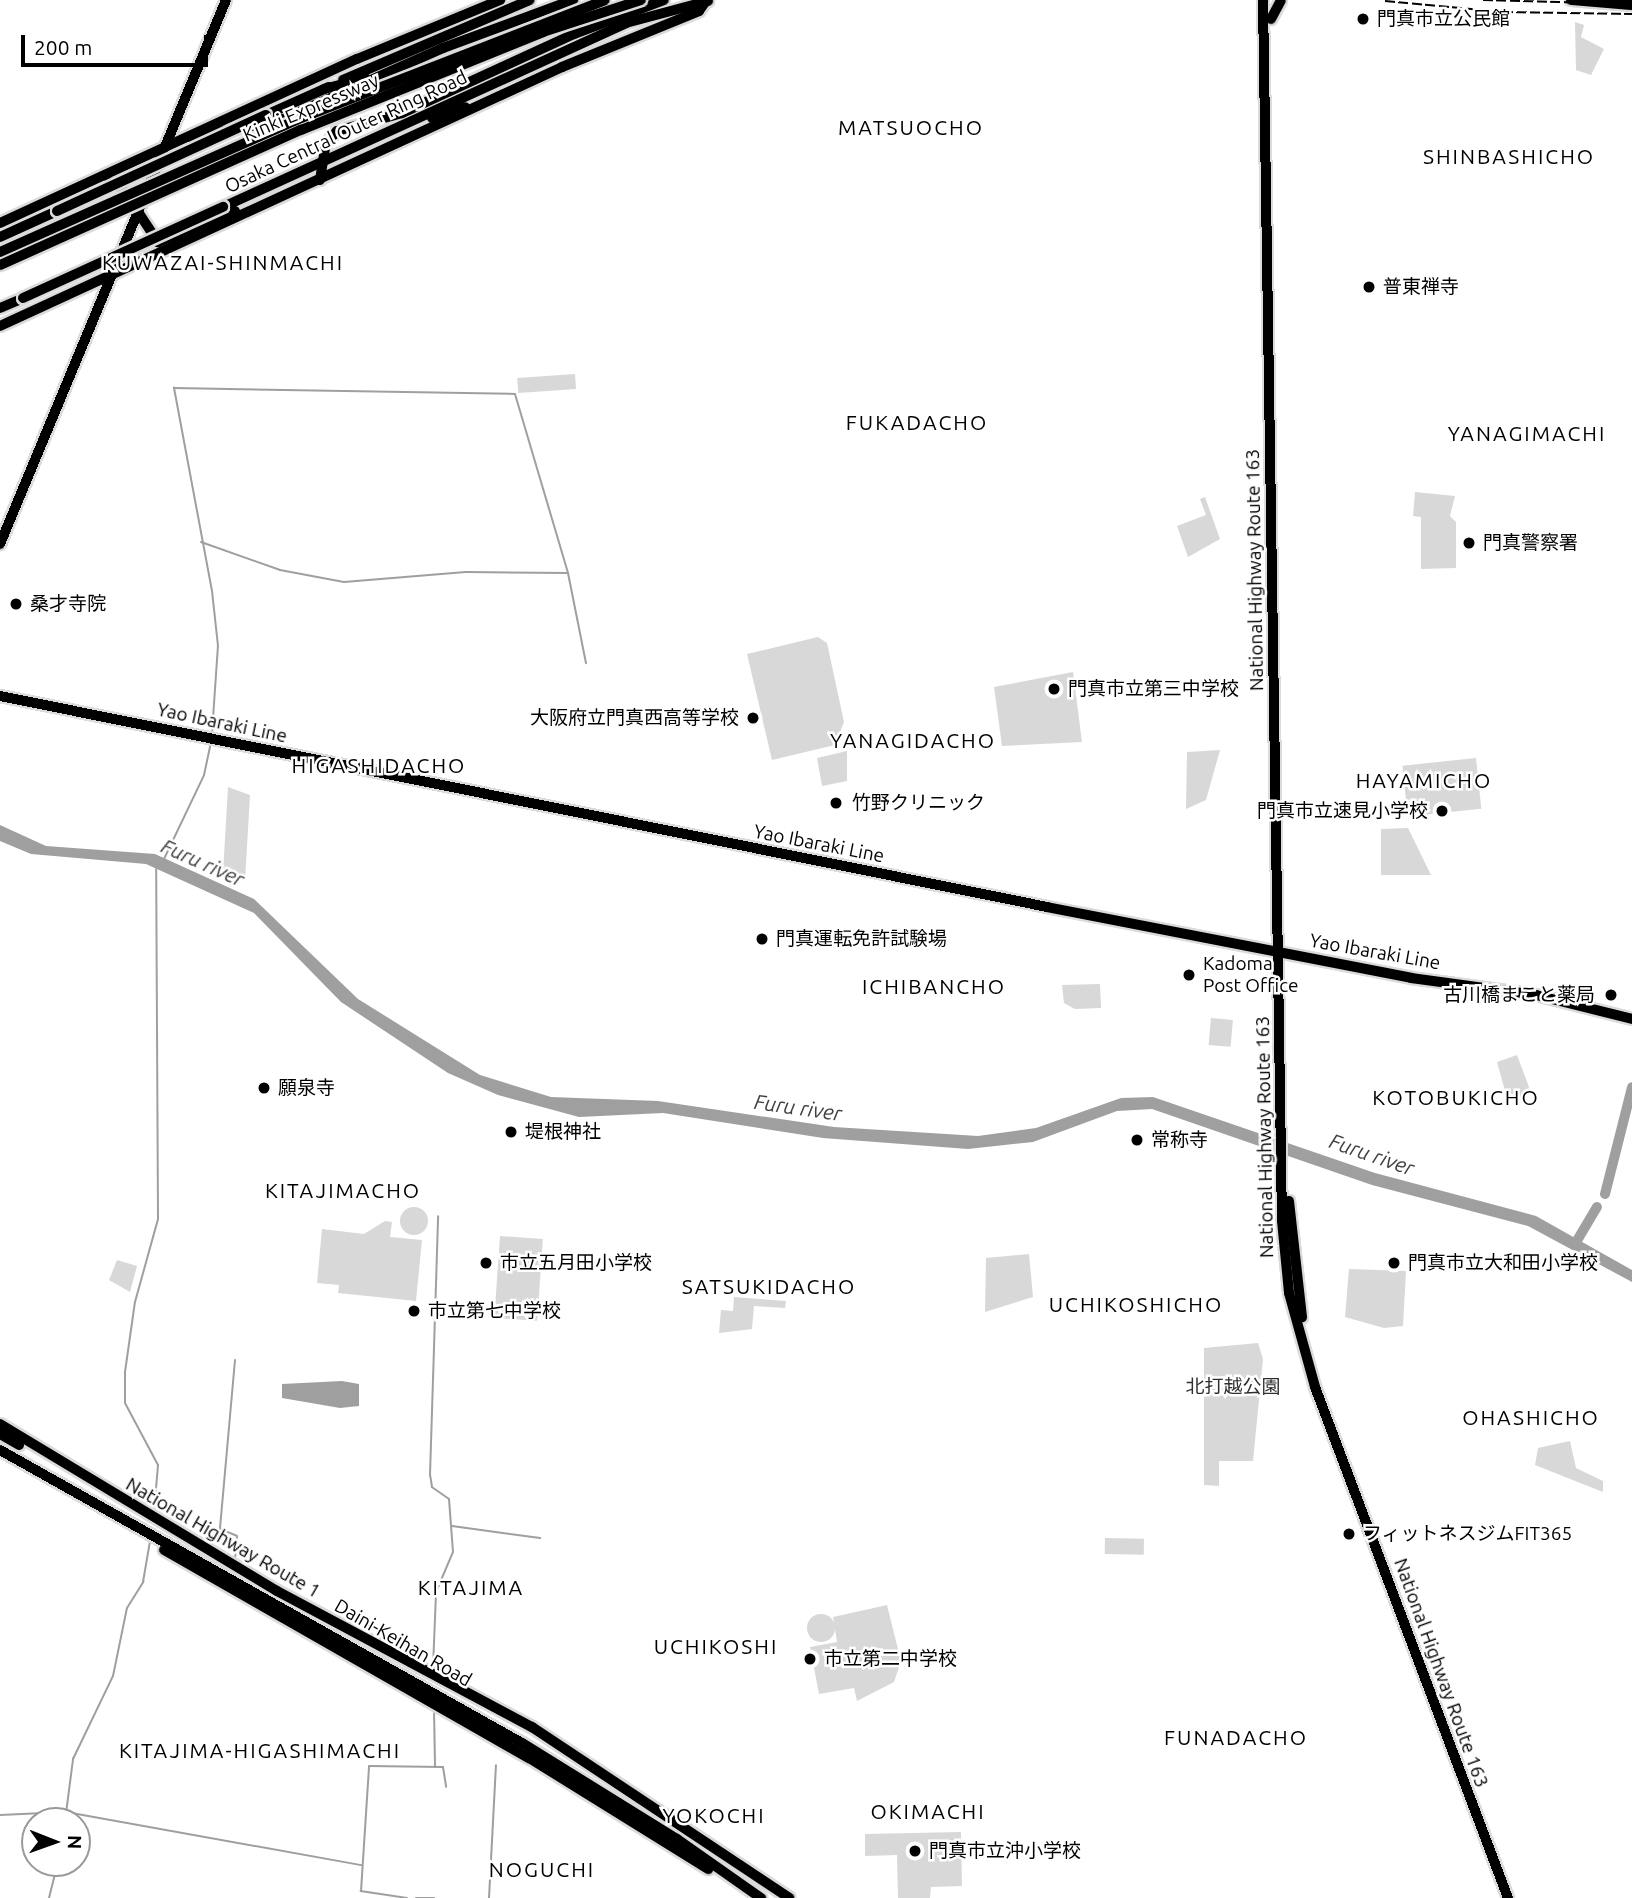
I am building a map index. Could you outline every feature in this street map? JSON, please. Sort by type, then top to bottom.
[{"type":"highway","points":[[324,89],[399,67],[573,0]]},
{"type":"highway","name":"Kinki Expressway","points":[[0,252],[309,115],[605,0]]},
{"type":"highway","name":"Kinki Expressway","points":[[0,265],[301,130],[543,32],[641,0]]},
{"type":"highway","points":[[320,180],[322,161],[337,131],[420,105],[574,34],[664,0]]},
{"type":"highway","name":"National Highway Route 163","points":[[1270,0],[1266,10],[1285,1258],[1306,1361],[1508,1898]]},
{"type":"highway","points":[[189,136],[233,125],[268,124],[299,113],[399,67]]},
{"type":"highway","name":"National Highway Route 163","points":[[1285,1153],[1297,1291],[1320,1384],[1514,1898]]},
{"type":"highway","name":"National Highway Route 1","points":[[0,1424],[39,1452],[153,1518],[531,1727],[789,1898]]},
{"type":"highway","name":"Daini-Keihan Road","points":[[0,1434],[610,1782],[779,1898]]},
{"type":"highway","points":[[38,1438],[39,1452]]},
{"type":"highway","name":"Daini-Keihan Road","points":[[0,1450],[522,1743],[677,1839],[761,1898]]},
{"type":"highway","name":"National Highway Route 1","points":[[0,1457],[650,1830],[751,1898]]},
{"type":"main road","points":[[0,544],[226,0]]},
{"type":"main road","points":[[0,223],[189,136],[500,0]]},
{"type":"main road","points":[[0,237],[324,89],[530,0]]},
{"type":"main road","points":[[1256,0],[1266,10],[1280,0]]},
{"type":"main road","points":[[1571,0],[1632,5]]},
{"type":"main road","points":[[87,184],[108,182],[123,189],[158,242],[165,243],[320,180],[521,87],[699,11],[708,1]]},
{"type":"main road","name":"Osaka Central Outer Ring Road","points":[[0,309],[626,23],[708,1]]},
{"type":"main road","points":[[390,131],[521,87]]},
{"type":"main road","points":[[0,326],[285,195]]},
{"type":"main road","name":"Yao Ibaraki Line","points":[[0,695],[1282,953],[1536,995],[1632,1019]]},
{"type":"green space","points":[[1575,22],[1584,25],[1581,37],[1604,49],[1591,75],[1576,70]]},
{"type":"green space","points":[[575,374],[576,389],[518,393],[517,378]]},
{"type":"green space","points":[[1415,492],[1455,496],[1450,516],[1456,522],[1456,568],[1421,569],[1421,517],[1413,516]]},
{"type":"green space","points":[[1205,497],[1220,539],[1188,557],[1177,526],[1206,515],[1200,499]]},
{"type":"green space","points":[[818,637],[827,643],[844,722],[835,745],[772,760],[747,654]]},
{"type":"green space","points":[[1073,672],[1082,742],[1002,746],[994,687]]},
{"type":"green space","points":[[1220,750],[1206,800],[1186,809],[1187,752]]},
{"type":"green space","points":[[847,751],[847,781],[822,786],[817,758]]},
{"type":"green space","points":[[1476,758],[1481,809],[1408,816],[1402,766]]},
{"type":"green space","points":[[228,787],[250,795],[245,881],[223,873]]},
{"type":"green space","points":[[1408,828],[1431,875],[1381,875],[1381,829]]},
{"type":"green space","points":[[1100,984],[1101,1008],[1075,1009],[1064,1003],[1062,985]]},
{"type":"green space","points":[[1211,1018],[1233,1020],[1231,1047],[1209,1045]]},
{"type":"green space","points":[[1517,1055],[1529,1087],[1525,1100],[1505,1091],[1497,1062]]},
{"type":"green space","points":[[414,1207],[424,1211],[428,1221],[424,1231],[414,1235],[404,1231],[400,1221],[404,1211]]},
{"type":"green space","points":[[385,1221],[392,1222],[390,1237],[422,1240],[416,1301],[338,1293],[339,1285],[317,1283],[322,1229],[364,1234]]},
{"type":"green space","points":[[500,1236],[543,1239],[537,1321],[494,1318]]},
{"type":"green space","points":[[1029,1254],[1033,1297],[985,1312],[986,1258]]},
{"type":"green space","points":[[117,1260],[137,1266],[130,1292],[109,1280]]},
{"type":"green space","points":[[1349,1269],[1406,1271],[1403,1326],[1384,1328],[1345,1317]]},
{"type":"green space","points":[[734,1297],[786,1301],[785,1308],[754,1306],[752,1329],[719,1333],[721,1310],[733,1311]]},
{"type":"green space","name":"北打越公園","points":[[1258,1343],[1263,1359],[1253,1461],[1219,1461],[1219,1486],[1204,1485],[1204,1348]]},
{"type":"green space","points":[[1570,1441],[1576,1468],[1603,1481],[1603,1492],[1535,1465],[1538,1448]]},
{"type":"green space","points":[[1105,1538],[1144,1539],[1144,1555],[1105,1554]]},
{"type":"green space","points":[[887,1605],[901,1661],[894,1682],[857,1701],[854,1688],[819,1694],[810,1647],[837,1642],[833,1617]]},
{"type":"green space","points":[[821,1614],[831,1618],[835,1628],[831,1638],[821,1642],[811,1638],[807,1628],[811,1618]]},
{"type":"green space","points":[[961,1832],[962,1886],[931,1887],[930,1898],[898,1898],[897,1855],[865,1856],[865,1834]]},
{"type":"shaded area","points":[[0,825],[46,846],[155,854],[254,899],[358,999],[480,1075],[551,1097],[658,1101],[834,1127],[978,1136],[1036,1128],[1121,1098],[1153,1097],[1375,1173],[1536,1216],[1632,1270],[1632,1282],[1528,1226],[1372,1185],[1152,1109],[1117,1111],[1033,1142],[968,1149],[823,1138],[663,1113],[579,1117],[498,1095],[448,1073],[341,1002],[254,913],[146,864],[31,854],[0,841]]},
{"type":"shaded area","points":[[342,1381],[359,1384],[359,1406],[340,1408],[282,1398],[282,1384]]},
{"type":"waterway","points":[[212,733],[218,646],[212,591],[174,388],[515,394],[568,573],[586,663]]},
{"type":"waterway","points":[[201,542],[280,570],[344,582],[466,572],[567,573]]},
{"type":"waterway","name":"Furu river","points":[[164,859],[204,775],[211,742]]},
{"type":"waterway","points":[[154,1511],[158,1465],[125,1403],[125,1372],[135,1302],[158,1219],[156,869]]},
{"type":"waterway","points":[[1605,1194],[1632,1087]]},
{"type":"waterway","points":[[1575,1244],[1597,1207]]},
{"type":"waterway","points":[[433,1668],[436,1592],[453,1552],[449,1499],[432,1487],[430,1475],[438,1216]]},
{"type":"waterway","points":[[235,1360],[220,1529],[237,1536],[235,1560]]},
{"type":"waterway","points":[[452,1526],[540,1538]]},
{"type":"waterway","points":[[67,1807],[73,1759],[113,1676],[127,1608],[143,1582],[150,1541]]},
{"type":"waterway","points":[[434,1708],[435,1767]]},
{"type":"waterway","points":[[489,1898],[496,1765]]},
{"type":"waterway","points":[[407,1898],[361,1891],[369,1766],[443,1767],[446,1787]]},
{"type":"waterway","points":[[0,1815],[66,1812],[361,1865]]},
{"type":"waterway","points":[[49,1898],[54,1877]]},
{"type":"waterway","points":[[416,1898],[434,1898]]},
{"type":"railway","points":[[1483,0],[1632,4]]},
{"type":"railway","points":[[1385,1],[1503,12],[1632,14]]},
{"type":"place","name":"門真市立公民館","points":[[1363,19]]},
{"type":"place","name":"普東禅寺","points":[[1369,287]]},
{"type":"place","name":"門真警察署","points":[[1469,543]]},
{"type":"place","name":"桑才寺院","points":[[16,604]]},
{"type":"place","name":"門真市立第三中学校","points":[[1054,689]]},
{"type":"place","name":"大阪府立門真西高等学校","points":[[753,718]]},
{"type":"place","name":"竹野クリニック","points":[[836,803]]},
{"type":"place","name":"門真市立速見小学校","points":[[1442,811]]},
{"type":"place","name":"門真運転免許試験場","points":[[762,939]]},
{"type":"place","name":"Kadoma Post Office","points":[[1189,975]]},
{"type":"place","name":"古川橋まこと薬局","points":[[1611,995]]},
{"type":"place","name":"願泉寺","points":[[264,1088]]},
{"type":"place","name":"堤根神社","points":[[511,1132]]},
{"type":"place","name":"常称寺","points":[[1137,1140]]},
{"type":"place","name":"市立五月田小学校","points":[[486,1263]]},
{"type":"place","name":"門真市立大和田小学校","points":[[1394,1263]]},
{"type":"place","name":"市立第七中学校","points":[[414,1311]]},
{"type":"place","name":"フィットネスジムFIT365","points":[[1349,1534]]},
{"type":"place","name":"市立第二中学校","points":[[810,1659]]},
{"type":"place","name":"門真市立沖小学校","points":[[915,1851]]},
{"type":"district","name":"MATSUOCHO","points":[[911,127]]},
{"type":"district","name":"SHINBASHICHO","points":[[1509,156]]},
{"type":"district","name":"KUWAZAI-SHINMACHI","points":[[223,262]]},
{"type":"district","name":"FUKADACHO","points":[[917,422]]},
{"type":"district","name":"YANAGIMACHI","points":[[1527,433]]},
{"type":"district","name":"YANAGIDACHO","points":[[913,740]]},
{"type":"district","name":"HIGASHIDACHO","points":[[379,765]]},
{"type":"district","name":"HAYAMICHO","points":[[1424,780]]},
{"type":"district","name":"ICHIBANCHO","points":[[934,986]]},
{"type":"district","name":"KOTOBUKICHO","points":[[1456,1097]]},
{"type":"district","name":"KITAJIMACHO","points":[[343,1190]]},
{"type":"district","name":"SATSUKIDACHO","points":[[769,1286]]},
{"type":"district","name":"UCHIKOSHICHO","points":[[1136,1304]]},
{"type":"district","name":"OHASHICHO","points":[[1531,1417]]},
{"type":"district","name":"KITAJIMA","points":[[471,1587]]},
{"type":"district","name":"UCHIKOSHI","points":[[716,1646]]},
{"type":"district","name":"FUNADACHO","points":[[1236,1737]]},
{"type":"district","name":"KITAJIMA-HIGASHIMACHI","points":[[260,1750]]},
{"type":"district","name":"OKIMACHI","points":[[928,1811]]},
{"type":"district","name":"YOKOCHI","points":[[714,1815]]},
{"type":"district","name":"NOGUCHI","points":[[542,1869]]}]
